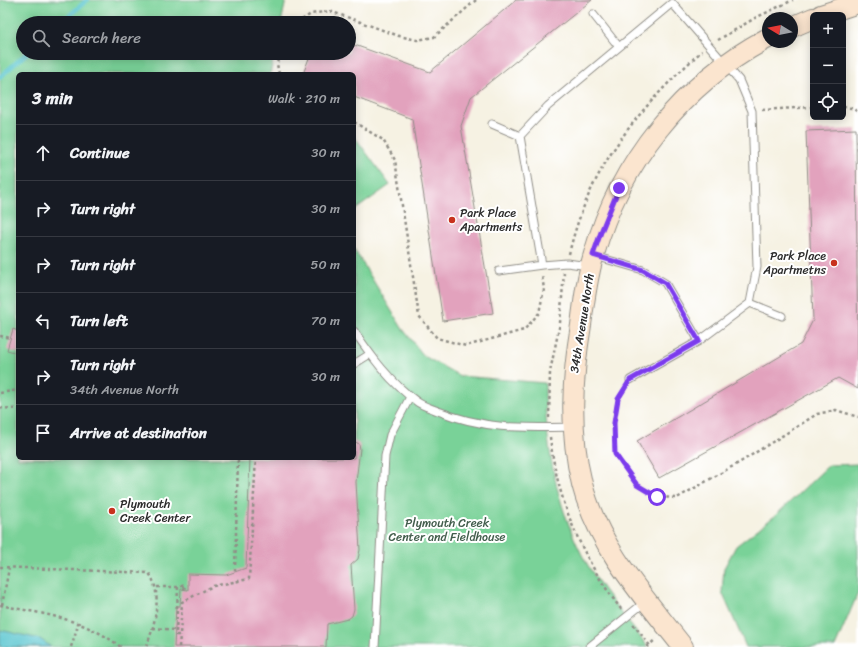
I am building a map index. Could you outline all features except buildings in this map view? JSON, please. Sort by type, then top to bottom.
[{"type":"street","points":[[829,12],[848,4]]},
{"type":"street","points":[[798,24],[810,19]]},
{"type":"street","name":"34th Avenue North","points":[[683,647],[616,560],[590,506],[582,484],[574,427],[573,382],[592,261],[601,232],[619,188],[654,133],[694,90],[726,64],[762,42]]},
{"type":"lane","points":[[520,136],[548,106],[619,47],[671,1],[739,80],[752,111],[756,267],[750,303],[699,341],[630,380]]},
{"type":"lane","points":[[593,14],[619,47]]},
{"type":"lane","points":[[492,124],[520,136]]},
{"type":"lane","points":[[520,136],[542,265]]},
{"type":"lane","points":[[499,271],[542,265],[592,261],[643,270],[665,283],[699,341]]},
{"type":"lane","points":[[750,303],[782,316]]},
{"type":"lane","points":[[356,334],[378,366],[418,403],[449,415],[494,427],[574,427]]},
{"type":"lane","points":[[356,363],[370,354]]},
{"type":"lane","points":[[375,647],[385,456],[390,435],[410,397]]},
{"type":"lane","points":[[589,647],[647,600]]},
{"type":"path","points":[[356,21],[399,36],[417,40],[434,37],[476,0]]},
{"type":"path","points":[[308,16],[311,14],[330,12],[342,16]]},
{"type":"path","points":[[278,60],[277,64],[279,72]]},
{"type":"path","points":[[752,111],[810,107]]},
{"type":"path","points":[[846,107],[852,108],[858,112]]},
{"type":"path","points":[[356,123],[383,140],[395,160],[419,316],[437,338],[466,346],[524,330],[539,313],[544,289],[542,265]]},
{"type":"path","points":[[0,336],[11,338]]},
{"type":"path","points":[[630,380],[618,399],[614,423],[615,454],[637,485],[657,497],[677,498],[742,461],[817,414],[836,410],[858,417]]},
{"type":"path","points":[[0,393],[16,390]]},
{"type":"path","points":[[0,408],[16,409]]},
{"type":"path","points":[[235,571],[238,460]]},
{"type":"path","points":[[179,647],[182,602],[212,586],[249,579],[256,460]]},
{"type":"path","points":[[558,483],[571,523],[586,556],[608,592],[651,647]]},
{"type":"path","points":[[0,567],[149,573],[157,587],[153,628],[146,647]]},
{"type":"path","points":[[9,568],[1,605],[79,622],[97,631],[121,647]]},
{"type":"path","points":[[157,587],[178,587],[186,584],[184,590]]},
{"type":"path","points":[[178,587],[176,635],[180,635]]},
{"type":"path","points":[[71,647],[79,622]]},
{"type":"path","points":[[153,628],[175,630]]},
{"type":"green space","name":"Plymouth Creek Center and Fieldhouse","points":[[0,0],[286,0],[283,16],[16,16],[16,60],[273,60],[270,72],[16,72],[16,460],[356,460],[356,252],[402,328],[424,356],[460,376],[545,383],[547,428],[553,471],[558,493],[573,535],[582,555],[597,579],[648,647],[0,647]]},
{"type":"green space","points":[[356,139],[390,185],[356,209]]},
{"type":"green space","points":[[858,464],[858,593],[835,647],[746,647],[722,592],[724,568],[736,546],[776,515],[829,465]]},
{"type":"water","points":[[0,630],[40,639],[51,647],[0,647]]},
{"type":"waterway","points":[[69,16],[87,0]]},
{"type":"waterway","points":[[0,77],[19,60]]},
{"type":"place","name":"Park Place Apartments","points":[[452,220]]},
{"type":"place","name":"Park Place Apartmetns","points":[[834,263]]},
{"type":"place","name":"Plymouth Creek Center","points":[[112,511]]},
{"type":"route","points":[[619,188],[593,255],[643,270],[665,283],[699,341],[630,380],[618,399],[614,423],[615,454],[637,485],[657,497]]}]
